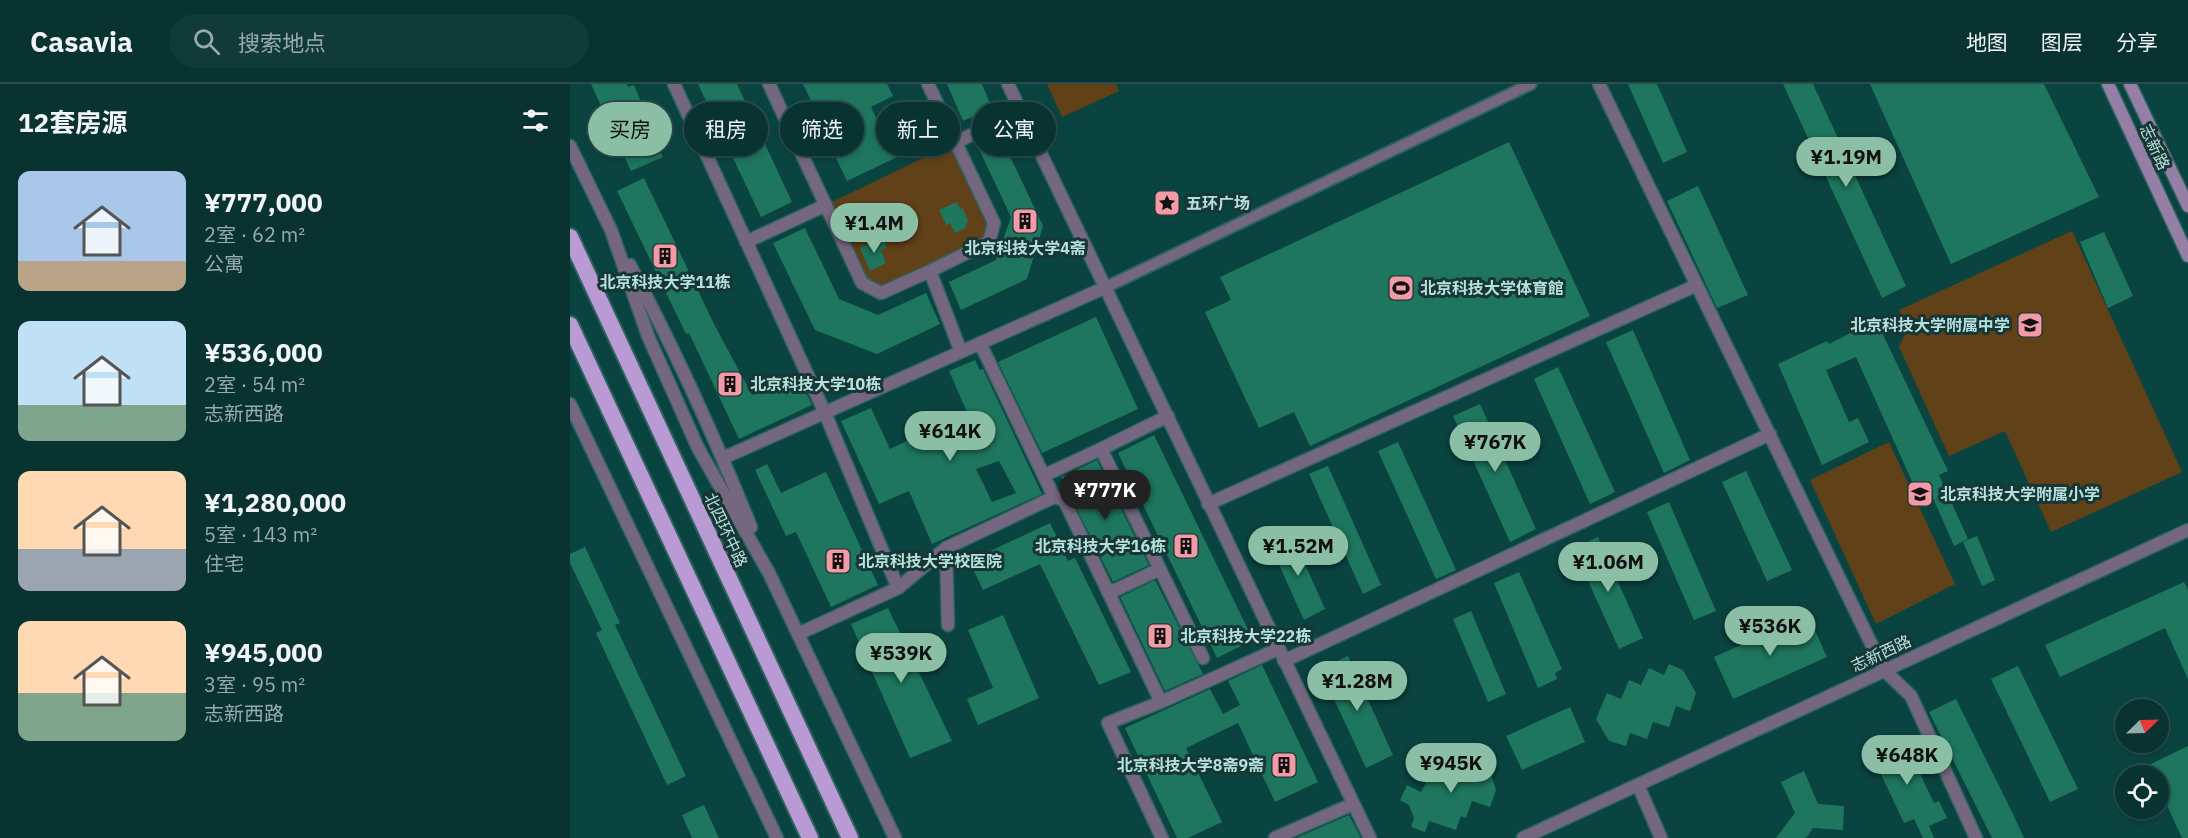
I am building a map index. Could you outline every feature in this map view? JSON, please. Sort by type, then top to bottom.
[{"type":"highway","name":"北四环中路","points":[[570,237],[850,836]]},
{"type":"highway","points":[[570,325],[810,838]]},
{"type":"main road","name":"志新路","points":[[2108,84],[2188,256]]},
{"type":"main road","name":"志新路","points":[[2130,84],[2188,207]]},
{"type":"street","points":[[674,84],[825,412],[898,588]]},
{"type":"street","points":[[769,84],[862,282],[881,293],[989,242],[994,223],[960,151]]},
{"type":"street","points":[[928,84],[937,102]]},
{"type":"street","points":[[1008,84],[1016,102]]},
{"type":"street","points":[[723,458],[1104,288],[1531,84]]},
{"type":"street","points":[[1599,84],[1884,670],[1911,696],[1976,838]]},
{"type":"street","name":"北四环中路","points":[[570,146],[662,326],[723,458],[769,573],[895,838]]},
{"type":"street","points":[[1042,156],[1370,838]]},
{"type":"street","points":[[746,242],[826,205]]},
{"type":"street","name":"北四环中路","points":[[611,230],[648,336],[698,448],[769,573]]},
{"type":"street","points":[[930,271],[961,352]]},
{"type":"street","points":[[1208,504],[1697,285]]},
{"type":"street","points":[[980,343],[1054,497]]},
{"type":"street","points":[[570,404],[777,838]]},
{"type":"street","points":[[1045,476],[1167,416]]},
{"type":"street","points":[[1162,838],[1108,723],[1281,655],[1770,434]]},
{"type":"street","points":[[1101,449],[1203,658]]},
{"type":"street","points":[[798,634],[898,588],[945,548],[1054,497],[1065,500],[1161,702]]},
{"type":"street","name":"志新西路","points":[[1523,838],[2188,530]]},
{"type":"street","points":[[945,548],[948,625]]},
{"type":"street","points":[[1109,593],[1160,568]]},
{"type":"street","points":[[1638,785],[1660,838]]},
{"type":"street","points":[[1275,838],[1353,804]]},
{"type":"shaded area","points":[[1047,84],[1116,84],[1119,91],[1062,117]]},
{"type":"shaded area","points":[[960,151],[994,223],[989,242],[881,293],[862,283],[826,205],[927,156],[960,156]]},
{"type":"shaded area","points":[[2072,231],[2182,472],[2051,532],[2005,431],[1949,456],[1899,347],[1908,328],[1899,310]]},
{"type":"shaded area","points":[[1889,442],[1955,584],[1876,624],[1810,480]]},
{"type":"building","points":[[591,84],[627,84],[628,87],[634,85],[641,102],[599,102]]},
{"type":"building","points":[[698,84],[737,84],[745,102],[707,102]]},
{"type":"building","points":[[803,84],[887,84],[893,96],[876,102],[871,107],[876,117],[876,156],[899,156],[847,181],[835,156],[864,156],[864,102],[812,102]]},
{"type":"building","points":[[947,84],[982,84],[990,102],[972,102],[972,117],[963,121],[960,114],[960,102],[955,102]]},
{"type":"building","points":[[1628,84],[1657,84],[1687,152],[1663,163]]},
{"type":"building","points":[[1783,84],[1813,84],[1906,286],[1882,298]]},
{"type":"building","points":[[1870,84],[2044,84],[2099,197],[1951,264]]},
{"type":"building","name":"北京科技大学体育館","points":[[1509,142],[1590,316],[1310,446],[1294,412],[1259,428],[1205,312],[1231,300],[1220,277]]},
{"type":"building","points":[[768,151],[792,202],[761,217],[732,156],[768,156]]},
{"type":"building","points":[[624,156],[663,157],[631,171]]},
{"type":"building","name":"北京科技大学4斋","points":[[982,156],[1010,156],[1043,226],[1027,279],[961,310],[949,282],[996,260],[1011,217]]},
{"type":"building","points":[[644,178],[714,324],[752,395],[797,374],[812,405],[739,439],[689,333],[686,334],[617,191]]},
{"type":"building","points":[[1698,186],[1748,295],[1717,308],[1667,201]]},
{"type":"building","points":[[957,202],[960,209],[963,208],[968,221],[965,228],[955,233],[950,223],[946,225],[939,210]]},
{"type":"building","points":[[848,206],[851,207],[851,217],[844,218],[841,217],[840,210],[841,207]]},
{"type":"building","points":[[805,228],[839,299],[878,315],[926,293],[940,324],[877,354],[815,330],[773,243]]},
{"type":"building","points":[[2104,232],[2133,296],[2108,308],[2080,242]]},
{"type":"building","points":[[883,237],[887,247],[881,250],[886,263],[870,271],[860,248]]},
{"type":"building","points":[[1096,317],[1138,409],[1042,453],[998,362]]},
{"type":"building","points":[[1876,320],[1948,471],[1939,475],[1968,539],[1954,546],[1926,482],[1915,488],[1856,357],[1826,370],[1849,422],[1858,418],[1869,442],[1822,465],[1778,364],[1827,341],[1829,344]]},
{"type":"building","points":[[1633,330],[1690,460],[1664,473],[1606,342]]},
{"type":"building","points":[[975,360],[980,370],[983,369],[1042,494],[932,544],[909,491],[879,504],[841,421],[871,408],[890,449],[967,412],[949,371]],"holes":[[[999,461],[1016,493],[992,502],[976,469]]]},
{"type":"building","points":[[1558,367],[1615,492],[1590,504],[1534,379]]},
{"type":"building","points":[[1480,404],[1536,529],[1510,542],[1453,416]]},
{"type":"building","name":"北京科技大学16栋","points":[[1154,435],[1253,640],[1217,658],[1118,453]]},
{"type":"building","points":[[1398,442],[1456,570],[1436,579],[1378,451]]},
{"type":"building","points":[[1097,460],[1149,565],[1113,582],[1061,477]]},
{"type":"building","name":"北京科技大学校医院","points":[[767,464],[781,493],[826,472],[878,585],[831,607],[796,532],[786,536],[755,470]]},
{"type":"building","points":[[1328,466],[1381,585],[1363,594],[1309,474]]},
{"type":"building","points":[[1746,471],[1792,570],[1767,581],[1722,482]]},
{"type":"building","points":[[1669,502],[1716,611],[1694,620],[1647,512]]},
{"type":"building","points":[[1050,523],[1068,561],[1075,558],[1131,672],[1099,685],[1040,564],[983,590],[969,561]]},
{"type":"building","points":[[1292,535],[1325,609],[1304,620],[1270,545]]},
{"type":"building","points":[[1977,536],[1995,580],[1982,586],[1963,542]]},
{"type":"building","points":[[1598,537],[1643,638],[1619,649],[1573,548]]},
{"type":"building","points":[[585,547],[620,623],[615,625],[686,776],[667,785],[596,633],[602,630],[570,563],[570,554]]},
{"type":"building","points":[[1519,572],[1562,669],[1555,673],[1557,679],[1538,688],[1494,583]]},
{"type":"building","name":"北京科技大学22栋","points":[[1155,580],[1203,674],[1165,691],[1120,597]]},
{"type":"building","points":[[2184,582],[2188,590],[2188,679],[2165,628],[2060,677],[2045,645]]},
{"type":"building","points":[[888,608],[952,741],[910,758],[851,624]]},
{"type":"building","points":[[1471,611],[1506,694],[1488,702],[1453,619]]},
{"type":"building","points":[[1003,615],[1039,698],[978,725],[967,699],[993,688],[968,630]]},
{"type":"building","points":[[1808,615],[1827,657],[1733,699],[1714,657]]},
{"type":"building","points":[[1348,656],[1393,755],[1366,768],[1320,669]]},
{"type":"building","points":[[1669,664],[1683,670],[1696,693],[1690,711],[1676,706],[1669,727],[1653,722],[1647,739],[1630,733],[1626,746],[1609,741],[1596,719],[1607,693],[1621,699],[1629,680],[1641,685],[1649,668],[1664,675]]},
{"type":"building","name":"北京科技大学8斋9斋","points":[[1262,665],[1318,782],[1275,802],[1238,723],[1186,748],[1222,822],[1188,838],[1177,838],[1125,728],[1210,689],[1223,714],[1240,705],[1228,681]]},
{"type":"building","points":[[2018,666],[2078,789],[2050,802],[1991,679]]},
{"type":"building","points":[[1956,699],[2024,838],[1992,838],[1929,712]]},
{"type":"building","points":[[1570,707],[1585,742],[1522,770],[1506,736]]},
{"type":"building","points":[[1902,736],[1934,803],[1939,801],[1947,818],[1929,826],[1934,838],[1923,838],[1914,819],[1904,823],[1870,751]]},
{"type":"building","points":[[2188,746],[2188,838],[2182,838],[2169,810],[2169,765],[2149,765]]},
{"type":"building","points":[[1470,755],[1487,763],[1496,790],[1490,807],[1472,801],[1466,818],[1461,816],[1456,830],[1429,821],[1425,832],[1411,827],[1414,818],[1409,805],[1400,800],[1407,785],[1421,792],[1431,773],[1439,777],[1447,760],[1463,768]]},
{"type":"building","points":[[1804,771],[1818,804],[1844,806],[1843,830],[1813,828],[1806,838],[1776,838],[1795,813],[1781,782]]},
{"type":"building","points":[[704,805],[719,838],[692,838],[682,815]]},
{"type":"building","points":[[1349,815],[1361,838],[1296,838]]},
{"type":"place","name":"五环广场","points":[[1167,203]]},
{"type":"place","name":"北京科技大学4斋","points":[[1025,221]]},
{"type":"place","name":"北京科技大学11栋","points":[[665,256]]},
{"type":"place","name":"北京科技大学体育館","points":[[1401,288]]},
{"type":"place","name":"北京科技大学附属中学","points":[[2030,325]]},
{"type":"place","name":"北京科技大学10栋","points":[[730,384]]},
{"type":"place","name":"北京科技大学附属小学","points":[[1920,494]]},
{"type":"place","name":"北京科技大学16栋","points":[[1186,546]]},
{"type":"place","name":"北京科技大学校医院","points":[[838,561]]},
{"type":"place","name":"北京科技大学22栋","points":[[1160,636]]},
{"type":"place","name":"北京科技大学8斋9斋","points":[[1284,765]]}]
